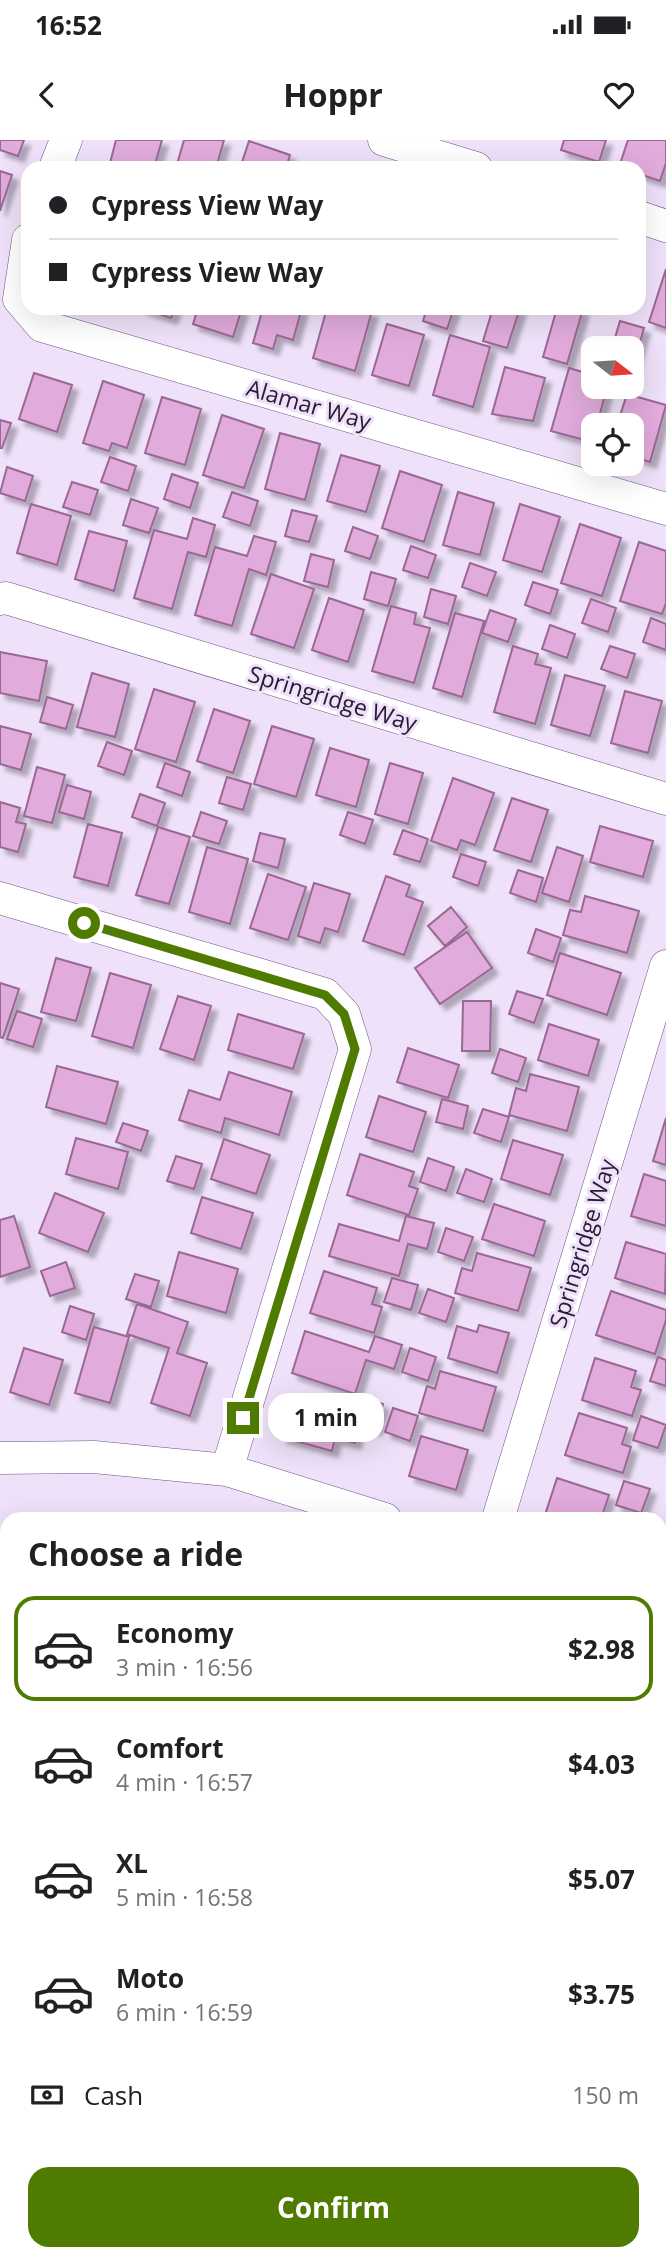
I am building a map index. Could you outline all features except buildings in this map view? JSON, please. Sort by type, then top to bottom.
[{"type":"street","points":[[58,161],[66,140]]},
{"type":"street","points":[[384,140],[453,161]]},
{"type":"street","points":[[646,219],[666,226]]},
{"type":"street","name":"Alamar Way","points":[[33,315],[42,326],[666,509]]},
{"type":"street","name":"Springridge Way","points":[[0,599],[6,598],[666,799]]},
{"type":"street","points":[[0,898],[325,995],[344,1014],[355,1049],[227,1471]]},
{"type":"street","name":"Springridge Way","points":[[500,1512],[666,967]]},
{"type":"street","points":[[0,1458],[94,1457],[227,1471],[362,1512]]},
{"type":"route","points":[[84,923],[325,995],[344,1014],[355,1049],[243,1418]]}]
